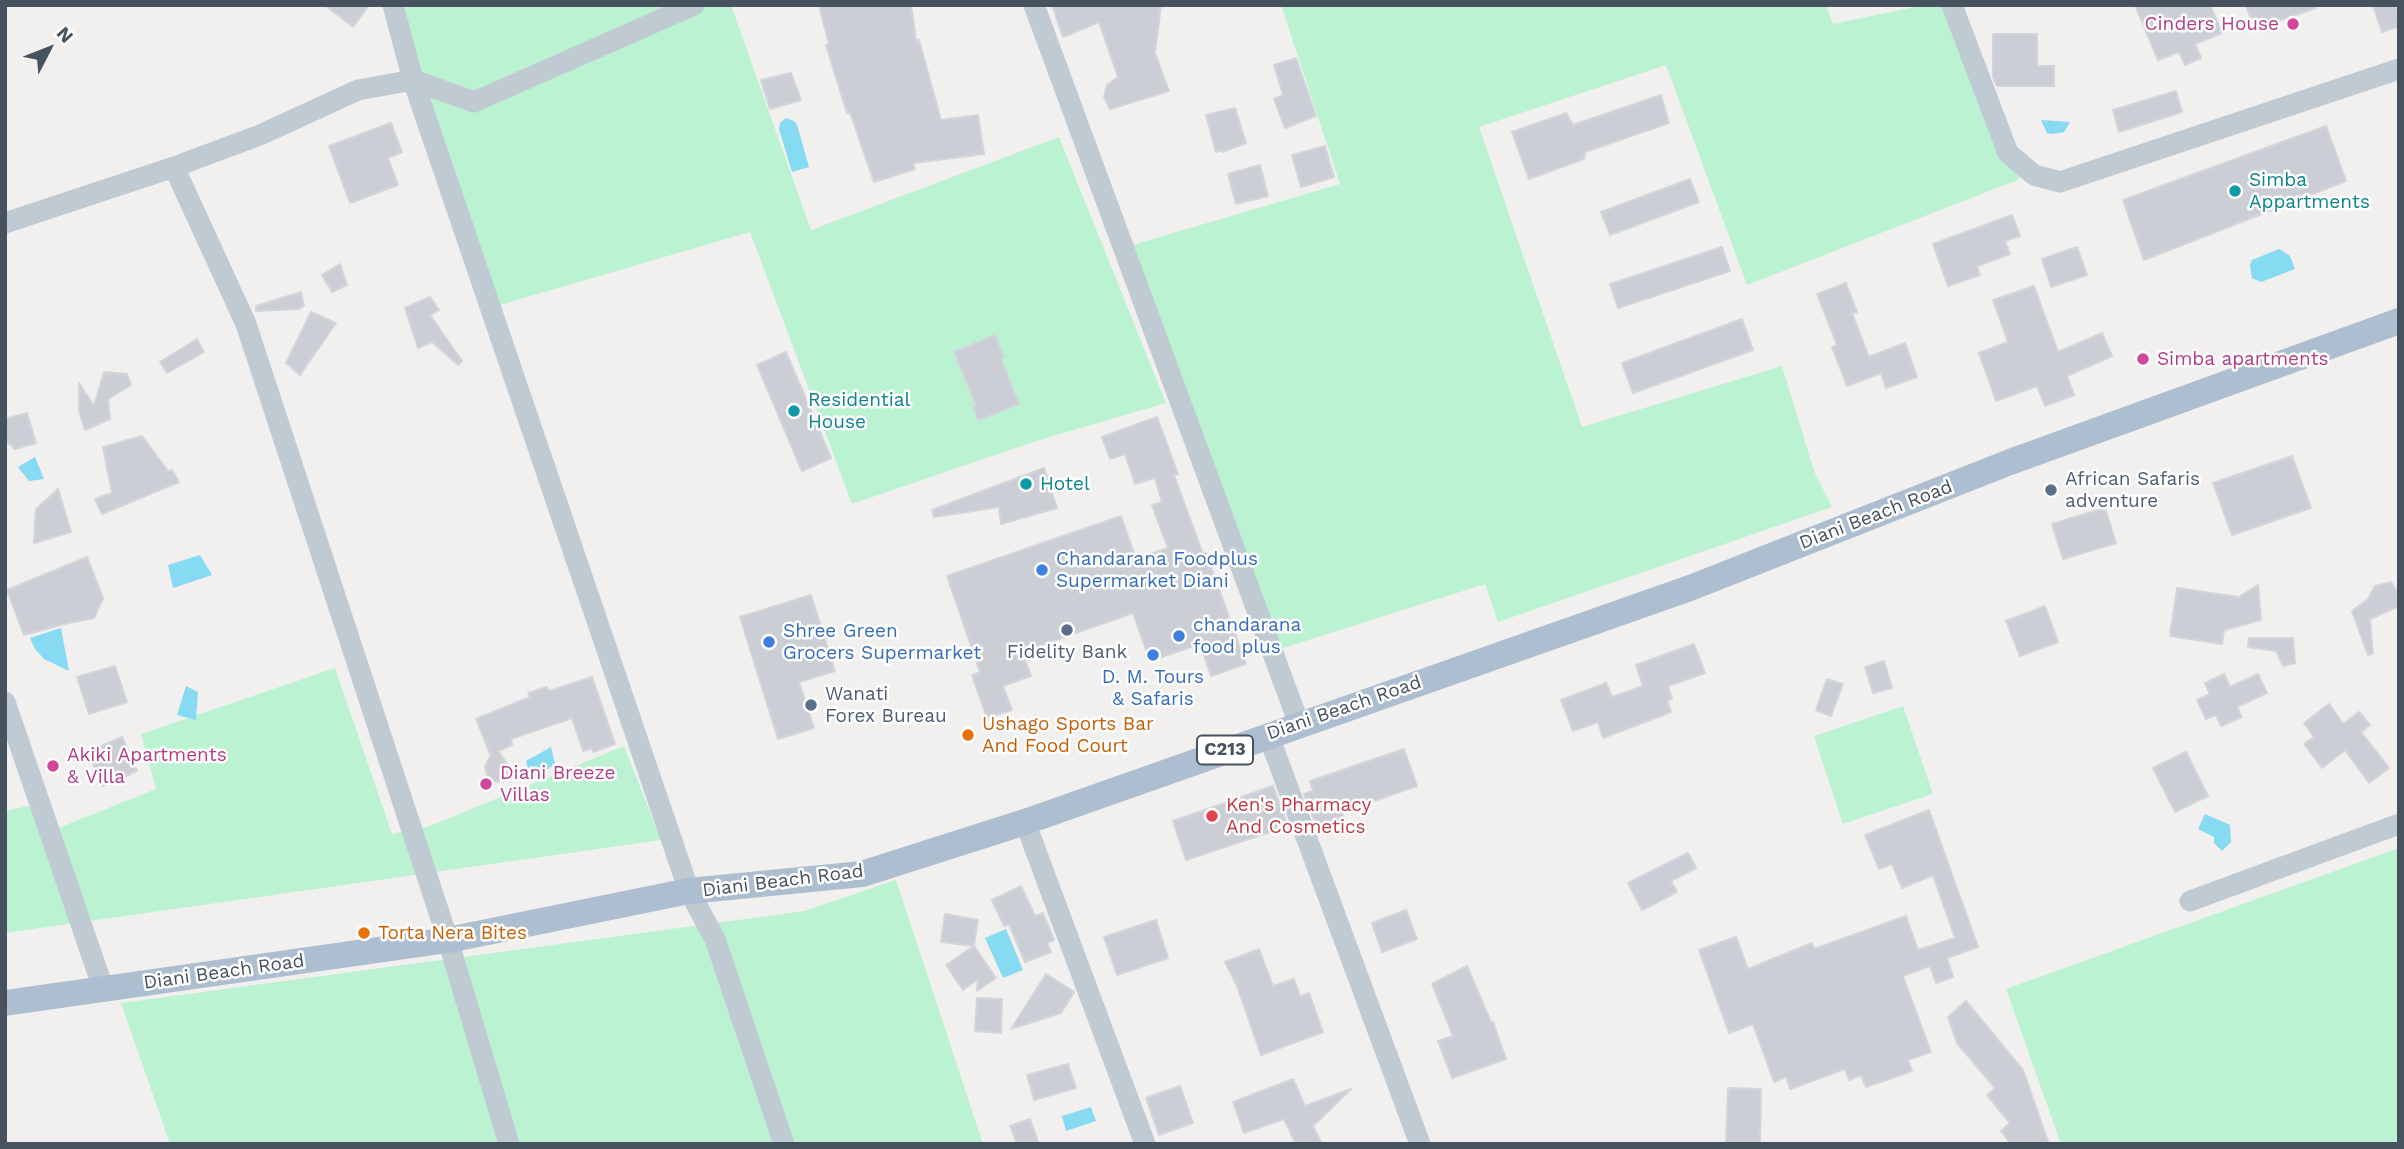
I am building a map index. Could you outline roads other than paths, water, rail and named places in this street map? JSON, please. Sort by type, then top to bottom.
[{"type":"main road","name":"Diani Beach Road","points":[[5,1003],[448,940],[689,891],[862,874],[1025,822],[1690,588],[2010,462],[2399,321]]},
{"type":"street","points":[[393,5],[413,80],[689,891],[715,939],[784,1144]]},
{"type":"street","points":[[5,223],[174,167],[260,135],[358,90],[413,80],[474,102],[694,5]]},
{"type":"street","points":[[1034,5],[1299,724]]},
{"type":"street","points":[[1952,5],[2008,153],[2034,175],[2060,182],[2399,69]]},
{"type":"street","points":[[174,167],[246,324],[448,940],[509,1144]]},
{"type":"street","points":[[5,702],[103,988]]},
{"type":"street","points":[[1269,734],[1420,1144]]},
{"type":"street","points":[[1025,822],[1145,1144]]},
{"type":"street","points":[[2190,901],[2399,824]]},
{"type":"water","points":[[786,118],[797,125],[809,167],[792,172],[779,129],[780,123]]},
{"type":"water","points":[[2041,120],[2070,122],[2064,132],[2053,134],[2047,133]]},
{"type":"water","points":[[2279,249],[2290,256],[2295,269],[2261,282],[2252,278],[2252,260]]},
{"type":"water","points":[[35,457],[44,479],[29,481],[18,467]]},
{"type":"water","points":[[200,555],[212,575],[173,588],[168,565]]},
{"type":"water","points":[[61,628],[69,671],[44,659],[30,638]]},
{"type":"water","points":[[186,686],[198,692],[196,720],[177,715]]},
{"type":"water","points":[[551,747],[555,764],[531,780],[526,761]]},
{"type":"water","points":[[2205,814],[2230,825],[2231,842],[2222,851],[2214,843],[2214,837],[2198,829]]},
{"type":"water","points":[[1006,929],[1023,970],[1003,978],[985,938]]},
{"type":"water","points":[[1091,1107],[1096,1121],[1066,1131],[1062,1116]]},
{"type":"place","name":"Cinders House","points":[[2293,24]]},
{"type":"place","name":"Simba Appartments","points":[[2235,191]]},
{"type":"place","name":"Simba apartments","points":[[2143,359]]},
{"type":"place","name":"Residential House","points":[[794,411]]},
{"type":"place","name":"Hotel","points":[[1026,484]]},
{"type":"place","name":"African Safaris adventure","points":[[2051,490]]},
{"type":"place","name":"Chandarana Foodplus Supermarket Diani","points":[[1042,570]]},
{"type":"place","name":"Fidelity Bank","points":[[1067,630]]},
{"type":"place","name":"chandarana food plus","points":[[1179,636]]},
{"type":"place","name":"Shree Green Grocers Supermarket","points":[[769,642]]},
{"type":"place","name":"D. M. Tours & Safaris","points":[[1153,655]]},
{"type":"place","name":"Wanati Forex Bureau","points":[[811,705]]},
{"type":"place","name":"Ushago Sports Bar And Food Court","points":[[968,735]]},
{"type":"place","name":"Akiki Apartments & Villa","points":[[53,766]]},
{"type":"place","name":"Diani Breeze Villas","points":[[486,784]]},
{"type":"place","name":"Ken's Pharmacy And Cosmetics","points":[[1212,816]]},
{"type":"place","name":"Torta Nera Bites","points":[[364,933]]}]
